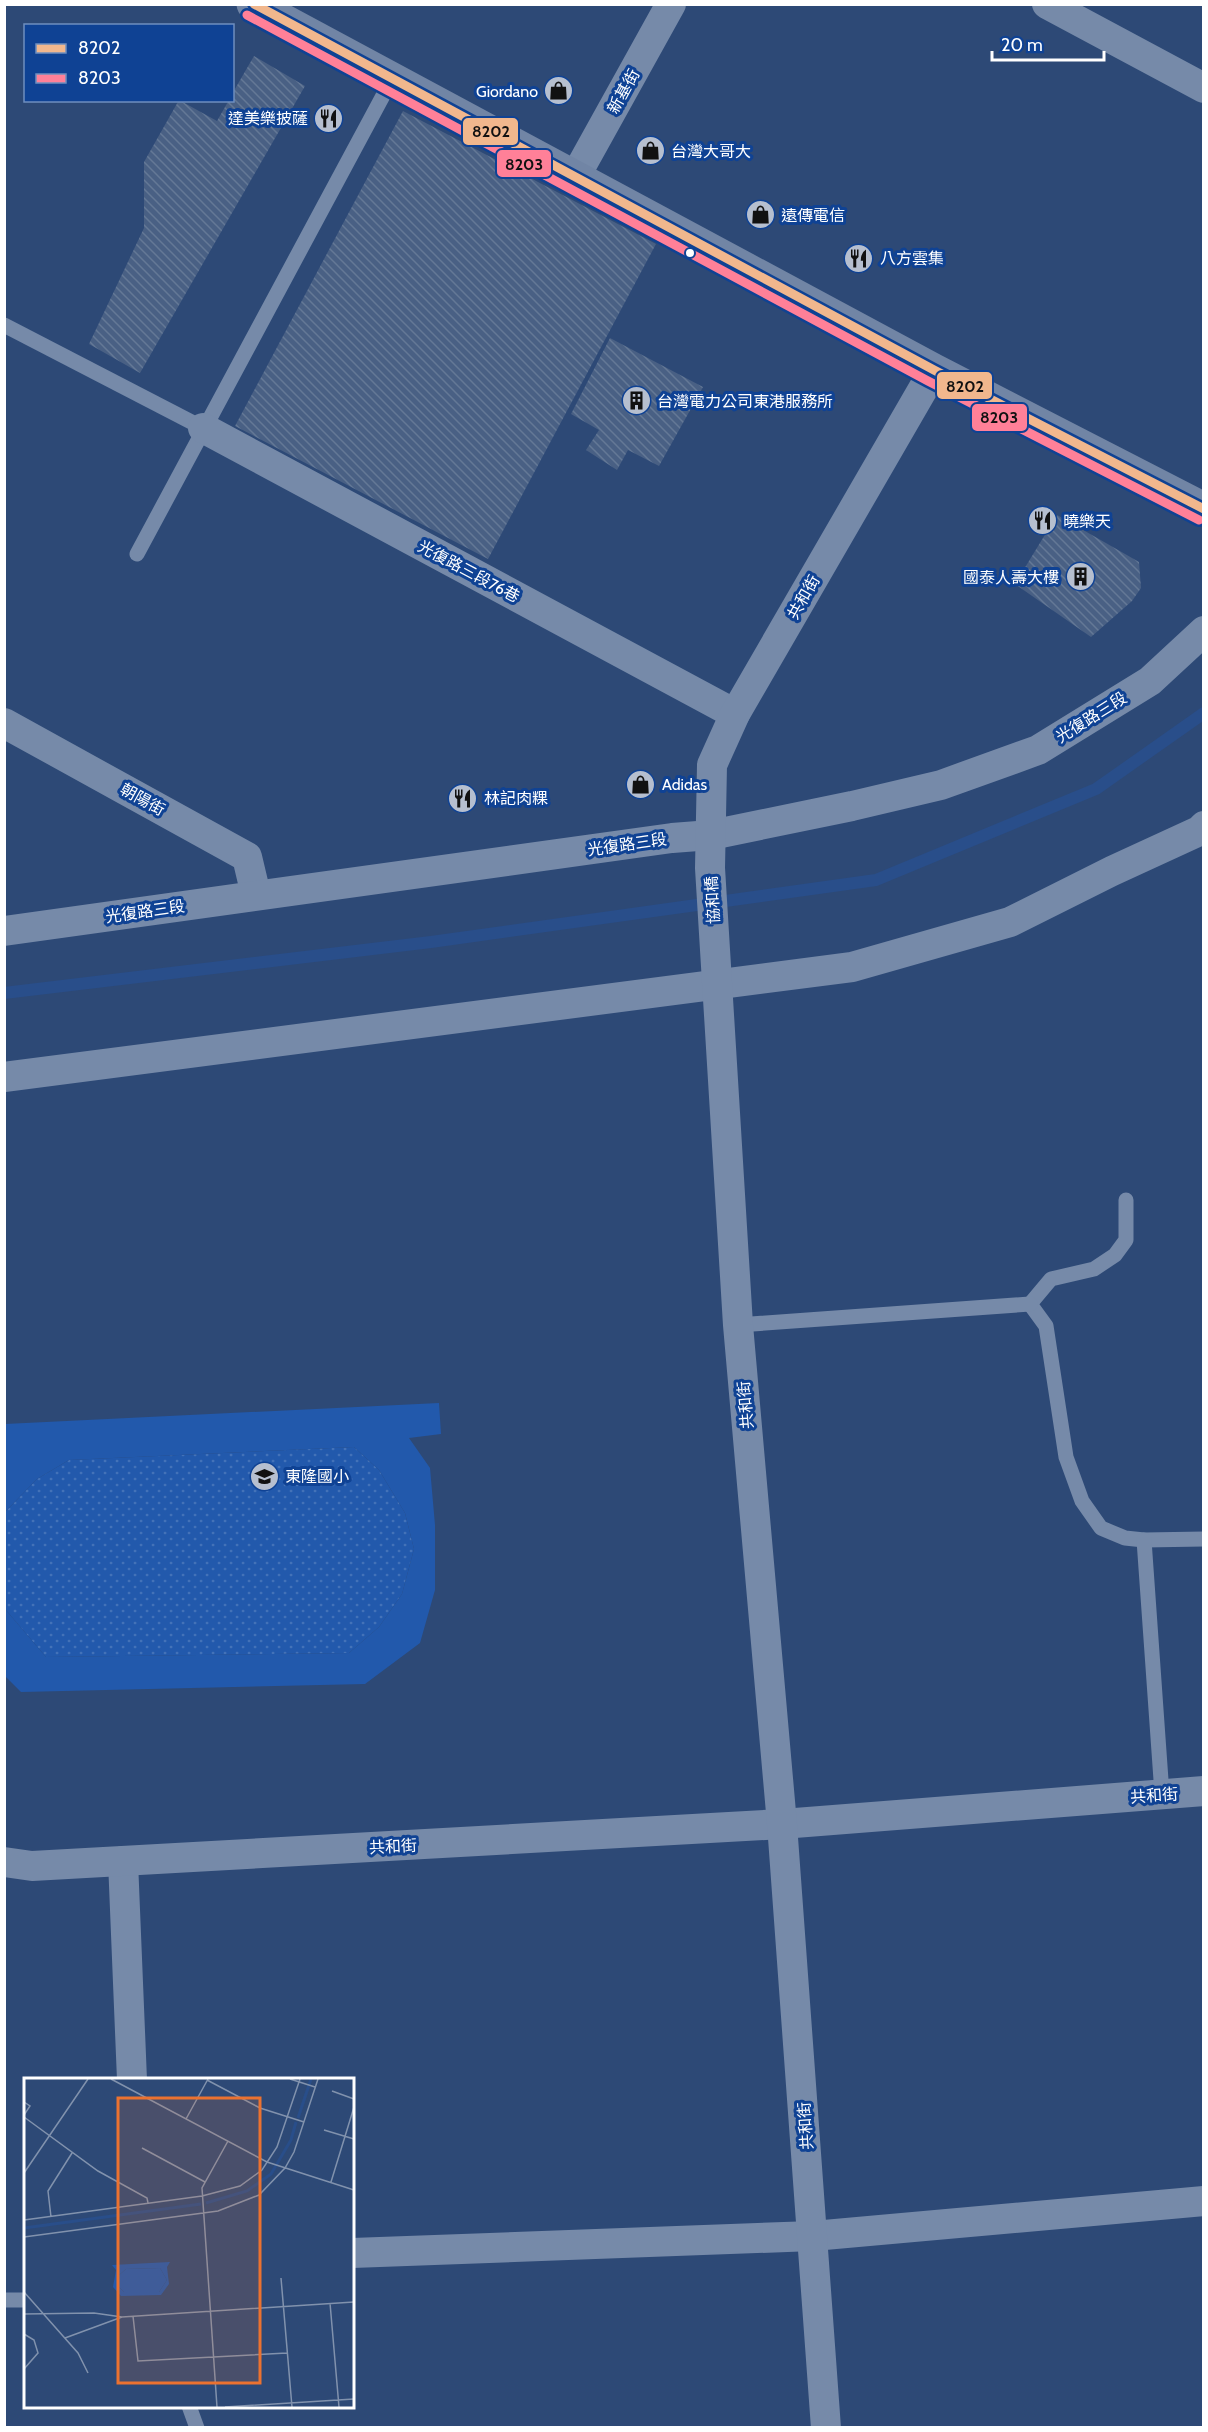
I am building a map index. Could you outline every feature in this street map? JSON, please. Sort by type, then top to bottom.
[{"type":"main road","points":[[253,4],[934,370],[1203,509]]},
{"type":"street","name":"新基街","points":[[575,177],[671,4]]},
{"type":"street","points":[[1047,4],[1203,88]]},
{"type":"street","name":"共和街","points":[[711,835],[712,765],[735,714],[934,370]]},
{"type":"street","name":"光復路三段76巷","points":[[203,428],[735,714]]},
{"type":"street","name":"光復路三段","points":[[4,931],[672,838],[711,835],[941,785],[1038,750],[1150,681],[1203,631]]},
{"type":"street","name":"朝陽街","points":[[4,723],[247,857],[256,896]]},
{"type":"street","points":[[4,1077],[716,987],[852,967],[1010,922],[1199,831],[1203,826]]},
{"type":"street","name":"協和橋","points":[[711,835],[710,868],[716,987]]},
{"type":"street","name":"共和街","points":[[716,987],[738,1325],[782,1824],[826,2427]]},
{"type":"street","name":"共和街","points":[[4,1877],[19,1864],[123,1861],[782,1824],[1203,1791]]},
{"type":"street","points":[[123,1861],[132,2078]]},
{"type":"street","points":[[354,2253],[813,2236],[1203,2201]]},
{"type":"lane","points":[[137,554],[392,79]]},
{"type":"lane","points":[[4,325],[203,428]]},
{"type":"lane","points":[[738,1325],[1030,1304],[1051,1280],[1094,1269],[1115,1255],[1126,1240],[1126,1200]]},
{"type":"lane","points":[[1030,1304],[1046,1326],[1066,1457],[1082,1501],[1101,1528],[1125,1538],[1203,1539]]},
{"type":"lane","points":[[1144,1540],[1162,1794]]},
{"type":"lane","points":[[4,2300],[24,2300]]},
{"type":"lane","points":[[190,2408],[197,2427]]},
{"type":"shaded area","points":[[439,1403],[441,1434],[409,1438],[430,1468],[435,1525],[435,1590],[420,1643],[365,1684],[21,1692],[5,1676],[5,1609],[46,1657],[349,1653],[379,1627],[402,1594],[414,1549],[405,1513],[379,1470],[354,1447],[69,1460],[37,1479],[5,1512],[5,1424]]},
{"type":"shaded area","points":[[354,1447],[379,1470],[405,1513],[414,1549],[402,1594],[379,1627],[349,1653],[46,1657],[5,1609],[5,1512],[37,1479],[69,1460]]},
{"type":"building","points":[[254,56],[305,86],[140,373],[89,344],[144,228],[144,162],[178,102],[183,102],[217,121],[228,102],[234,102],[234,91]]},
{"type":"building","points":[[403,111],[656,244],[488,559],[235,426]]},
{"type":"building","name":"台灣電力公司東港服務所","points":[[610,338],[703,387],[659,466],[628,450],[617,470],[586,450],[599,430],[571,414]]},
{"type":"building","name":"國泰人壽大樓","points":[[1057,515],[1139,562],[1141,588],[1132,601],[1091,637],[1015,584]]},
{"type":"waterway","points":[[4,993],[431,942],[876,880],[1096,789],[1204,713]]},
{"type":"transit line","name":"8202","points":[[254,4],[934,370],[1204,509]]},
{"type":"transit line","name":"8203","points":[[247,15],[928,381],[1199,520]]},
{"type":"place","name":"Giordano","points":[[559,91]]},
{"type":"place","name":"達美樂披薩","points":[[329,118]]},
{"type":"place","name":"台灣大哥大","points":[[650,151]]},
{"type":"place","name":"遠傳電信","points":[[760,215]]},
{"type":"place","name":"八方雲集","points":[[859,258]]},
{"type":"place","name":"台灣電力公司東港服務所","points":[[636,401]]},
{"type":"place","name":"曉樂天","points":[[1042,521]]},
{"type":"place","name":"國泰人壽大樓","points":[[1080,577]]},
{"type":"place","name":"Adidas","points":[[641,784]]},
{"type":"place","name":"林記肉粿","points":[[463,798]]},
{"type":"place","name":"東隆國小","points":[[264,1476]]}]
